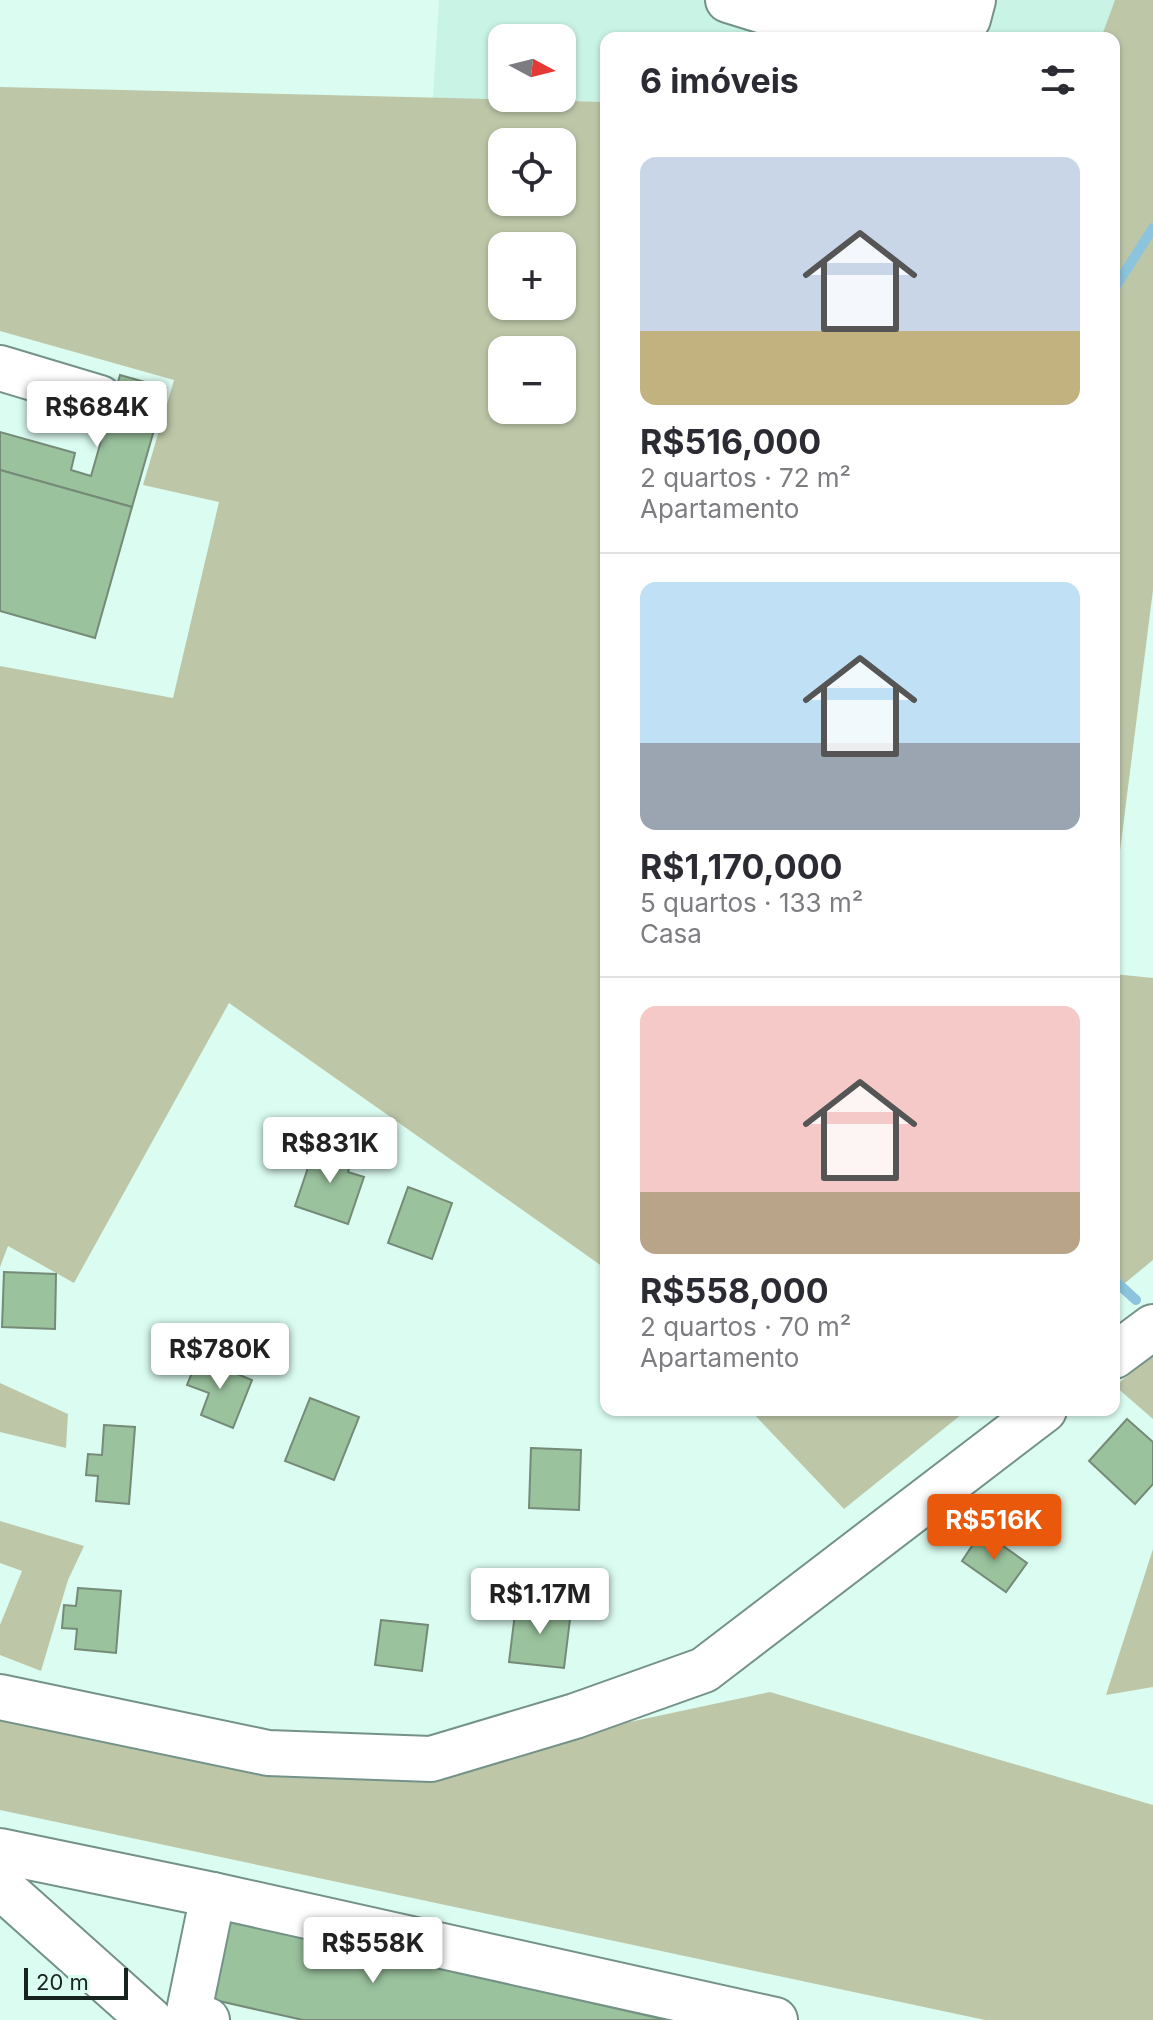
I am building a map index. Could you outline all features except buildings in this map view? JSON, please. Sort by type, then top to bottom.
[{"type":"street","points":[[728,0],[770,13],[968,19],[973,0]]},
{"type":"street","points":[[0,368],[100,398]]},
{"type":"street","points":[[1120,1352],[1153,1327]]},
{"type":"street","points":[[0,1697],[268,1753],[431,1759],[575,1716],[704,1670],[1036,1416]]},
{"type":"street","points":[[0,1851],[775,2020]]},
{"type":"street","points":[[0,1886],[150,2020]]},
{"type":"street","points":[[207,2020],[188,2016],[213,1895]]},
{"type":"shaded area","points":[[439,0],[1153,0],[1120,32],[600,32],[600,102],[576,101],[576,24],[488,24],[488,99],[433,98]]},
{"type":"shaded area","points":[[1115,0],[1153,0],[1153,590],[1120,851],[1120,32],[1103,32]]},
{"type":"shaded area","points":[[0,87],[488,99],[488,112],[576,112],[576,101],[600,102],[600,1265],[229,1003],[74,1283],[8,1246],[0,1267],[0,666],[173,698],[219,502],[143,485],[174,380],[0,331]]},
{"type":"shaded area","points":[[1120,975],[1153,978],[1153,1260],[1120,1287]]},
{"type":"shaded area","points":[[1153,1355],[1153,1419],[1120,1390],[1120,1382]]},
{"type":"shaded area","points":[[0,1383],[68,1414],[66,1448],[0,1432]]},
{"type":"shaded area","points":[[756,1416],[960,1416],[844,1509]]},
{"type":"shaded area","points":[[0,1521],[84,1546],[68,1580],[41,1671],[0,1655],[0,1625],[22,1571],[0,1563]]},
{"type":"shaded area","points":[[1153,1549],[1153,1687],[1106,1695]]},
{"type":"shaded area","points":[[0,1684],[358,1769],[611,1726],[770,1692],[1153,1805],[1153,2020],[985,2020],[0,1810]]},
{"type":"waterway","points":[[1120,280],[1153,228]]},
{"type":"waterway","points":[[1120,1285],[1136,1300]]}]
